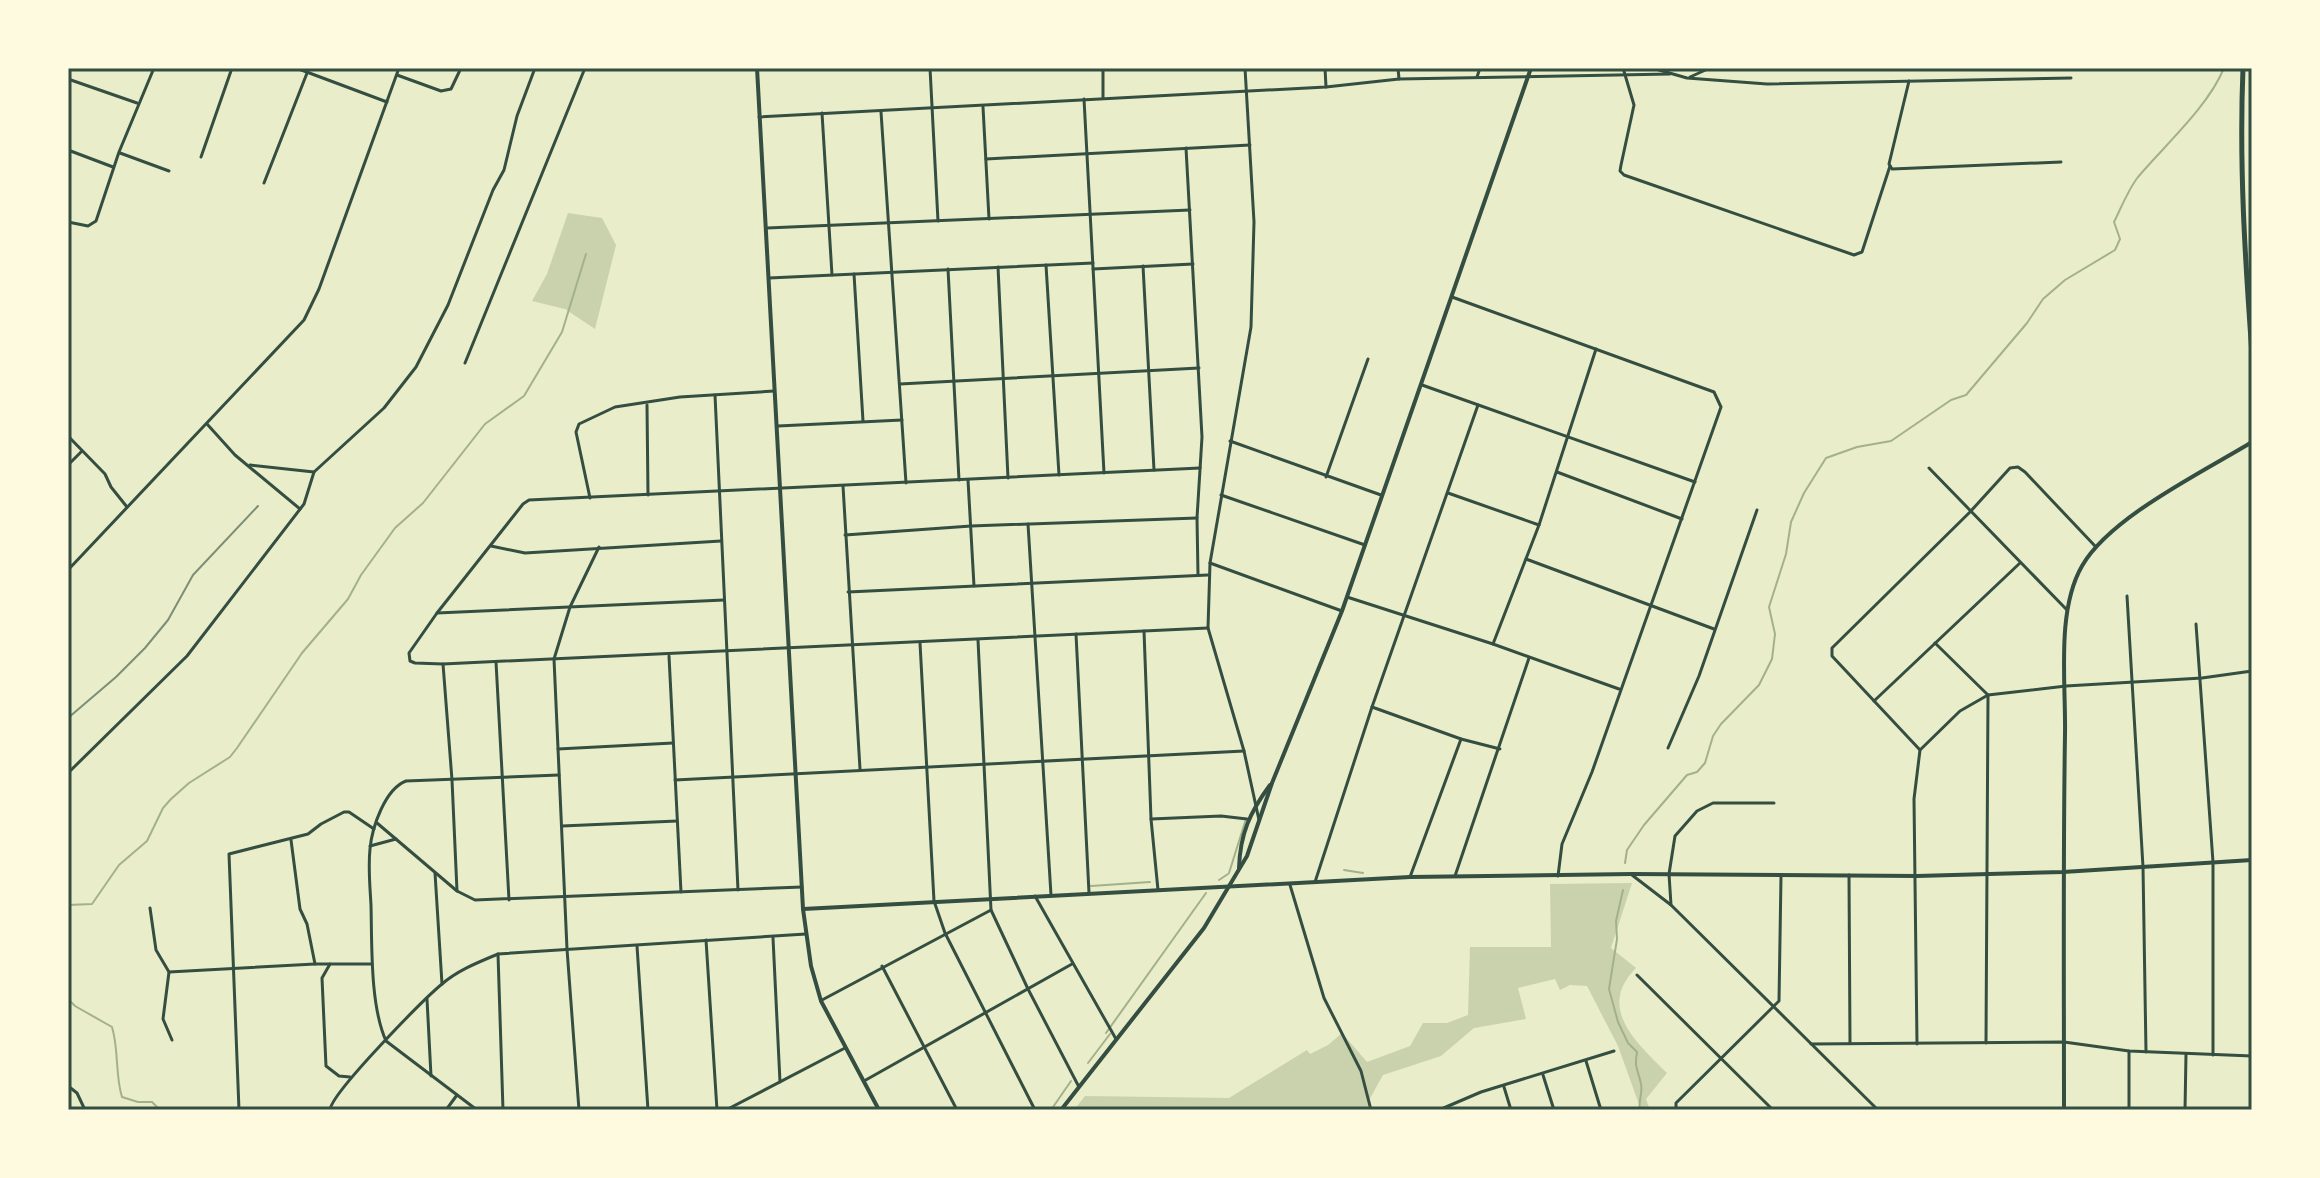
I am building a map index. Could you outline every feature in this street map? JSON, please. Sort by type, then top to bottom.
[{"type":"highway","points":[[2243,68],[2241,186],[2252,354]]},
{"type":"highway","points":[[2252,129],[2252,226]]},
{"type":"street","points":[[68,222],[88,226],[96,221],[137,103],[154,68]]},
{"type":"street","points":[[201,157],[232,68]]},
{"type":"street","points":[[296,68],[387,102]]},
{"type":"street","points":[[68,570],[304,320],[319,289],[399,68]]},
{"type":"street","points":[[397,75],[441,91],[451,89],[461,68]]},
{"type":"street","points":[[68,773],[187,656],[304,504],[314,472],[384,408],[421,358],[448,305],[493,190],[504,170],[517,116],[535,68]]},
{"type":"street","points":[[465,363],[585,68]]},
{"type":"street","points":[[757,68],[803,909],[821,1001],[879,1110]]},
{"type":"street","points":[[930,68],[938,221]]},
{"type":"street","points":[[1103,68],[1103,98]]},
{"type":"street","points":[[1245,68],[1254,222],[1251,327],[1210,563],[1208,628],[1244,751],[1260,824]]},
{"type":"street","points":[[1325,68],[1326,87]]},
{"type":"street","points":[[1398,68],[1399,79]]},
{"type":"street","points":[[1477,77],[1480,68]]},
{"type":"street","points":[[1061,1110],[1204,928],[1239,871],[1342,611],[1531,68]]},
{"type":"street","points":[[1623,68],[1634,112],[1621,165],[1624,175],[1854,255],[1862,252],[1890,166],[1909,81]]},
{"type":"street","points":[[1652,68],[1687,78],[1767,84],[2071,78]]},
{"type":"street","points":[[1687,78],[1710,68]]},
{"type":"street","points":[[264,183],[308,70]]},
{"type":"street","points":[[759,117],[1326,87],[1399,79],[1670,74]]},
{"type":"street","points":[[68,79],[137,103]]},
{"type":"street","points":[[1084,99],[1104,473]]},
{"type":"street","points":[[983,105],[989,219]]},
{"type":"street","points":[[881,110],[906,483]]},
{"type":"street","points":[[822,113],[832,275]]},
{"type":"street","points":[[986,159],[1250,145]]},
{"type":"street","points":[[1186,148],[1202,437],[1197,518],[1198,575]]},
{"type":"street","points":[[68,150],[113,167]]},
{"type":"street","points":[[119,152],[169,171]]},
{"type":"street","points":[[1890,166],[1892,169],[2061,162]]},
{"type":"street","points":[[767,228],[1190,210]]},
{"type":"street","points":[[769,278],[1093,263]]},
{"type":"street","points":[[1093,269],[1193,264]]},
{"type":"street","points":[[1046,265],[1059,475]]},
{"type":"street","points":[[1143,266],[1154,470]]},
{"type":"street","points":[[998,267],[1008,478]]},
{"type":"street","points":[[948,269],[959,480]]},
{"type":"street","points":[[854,274],[863,421]]},
{"type":"street","points":[[1452,297],[1714,392],[1721,407],[1592,772],[1562,844],[1558,876]]},
{"type":"street","points":[[1493,644],[1539,525],[1596,349]]},
{"type":"street","points":[[1326,477],[1368,359]]},
{"type":"street","points":[[900,384],[1199,368]]},
{"type":"street","points":[[1422,385],[1695,482]]},
{"type":"street","points":[[590,498],[576,428],[579,424],[615,407],[647,405],[680,397],[775,390]]},
{"type":"street","points":[[715,395],[738,890]]},
{"type":"street","points":[[647,405],[648,495]]},
{"type":"street","points":[[1315,882],[1372,707],[1478,405]]},
{"type":"street","points":[[777,426],[902,420]]},
{"type":"street","points":[[207,424],[235,455],[300,509]]},
{"type":"street","points":[[68,436],[105,474],[127,507]]},
{"type":"street","points":[[1230,441],[1382,496]]},
{"type":"street","points":[[2064,1110],[2063,872],[2067,610],[2081,568],[2096,547],[2124,520],[2252,442]]},
{"type":"street","points":[[68,465],[82,451]]},
{"type":"street","points":[[249,465],[314,472]]},
{"type":"street","points":[[1920,750],[1832,656],[1832,648],[1970,512],[2010,468],[2018,467],[2096,547]]},
{"type":"street","points":[[1200,468],[525,501],[409,653],[410,661],[443,664],[1208,628]]},
{"type":"street","points":[[1929,468],[2067,610]]},
{"type":"street","points":[[1557,472],[1682,519]]},
{"type":"street","points":[[968,480],[974,586]]},
{"type":"street","points":[[843,486],[860,769]]},
{"type":"street","points":[[1446,493],[1539,525]]},
{"type":"street","points":[[1221,495],[1365,545]]},
{"type":"street","points":[[1668,748],[1699,676],[1757,510]]},
{"type":"street","points":[[845,535],[971,526],[1197,518]]},
{"type":"street","points":[[1028,524],[1051,895]]},
{"type":"street","points":[[491,546],[525,553],[721,541]]},
{"type":"street","points":[[579,1110],[567,949],[554,659],[570,607],[599,547]]},
{"type":"street","points":[[1526,559],[1714,629]]},
{"type":"street","points":[[1210,563],[1342,611]]},
{"type":"street","points":[[1874,701],[2020,563]]},
{"type":"street","points":[[848,592],[1209,575]]},
{"type":"street","points":[[2127,596],[2143,867],[2146,1052]]},
{"type":"street","points":[[1347,597],[1619,689]]},
{"type":"street","points":[[437,613],[724,600]]},
{"type":"street","points":[[2196,624],[2213,862],[2213,1055]]},
{"type":"street","points":[[1144,631],[1151,819],[1158,890]]},
{"type":"street","points":[[1076,634],[1089,893]]},
{"type":"street","points":[[978,639],[991,910],[1079,1087]]},
{"type":"street","points":[[920,643],[934,901],[945,933],[1035,1110]]},
{"type":"street","points":[[1935,643],[1988,695],[1986,1043]]},
{"type":"street","points":[[669,655],[681,892]]},
{"type":"street","points":[[1455,876],[1529,658]]},
{"type":"street","points":[[496,662],[509,900]]},
{"type":"street","points":[[443,664],[457,891]]},
{"type":"street","points":[[1917,1044],[1914,799],[1920,750],[1960,711],[1988,695],[2066,686],[2202,678],[2252,671]]},
{"type":"street","points":[[1372,707],[1461,739],[1500,749]]},
{"type":"street","points":[[1410,877],[1461,739]]},
{"type":"street","points":[[558,749],[673,743]]},
{"type":"street","points":[[675,780],[1244,751]]},
{"type":"street","points":[[477,1110],[386,1041],[381,1029],[372,964],[370,846],[390,792],[397,784],[406,781],[559,775]]},
{"type":"street","points":[[1239,871],[1241,837],[1247,819],[1272,783]]},
{"type":"street","points":[[1671,905],[1669,874],[1675,836],[1704,806],[1713,803],[1774,803]]},
{"type":"street","points":[[239,1110],[229,854],[308,834],[347,812],[374,830]]},
{"type":"street","points":[[1151,819],[1221,816],[1247,819]]},
{"type":"street","points":[[562,826],[677,821]]},
{"type":"street","points":[[377,823],[457,891],[475,900],[802,887]]},
{"type":"street","points":[[370,846],[396,839]]},
{"type":"street","points":[[291,840],[300,909],[307,924],[315,964]]},
{"type":"street","points":[[803,909],[1410,877],[1987,875],[2252,860]]},
{"type":"street","points":[[435,873],[442,984]]},
{"type":"street","points":[[1632,874],[1671,905],[1878,1110]]},
{"type":"street","points":[[1849,875],[1850,1044]]},
{"type":"street","points":[[1676,1110],[1676,1103],[1773,1006],[1780,995],[1781,876]]},
{"type":"street","points":[[1289,882],[1324,998],[1361,1071],[1371,1110]]},
{"type":"street","points":[[1034,896],[1116,1039]]},
{"type":"street","points":[[150,908],[156,950],[169,972],[163,1019],[172,1040]]},
{"type":"street","points":[[821,1001],[991,910]]},
{"type":"street","points":[[330,1110],[331,1102],[350,1077],[442,984],[471,965],[498,954],[806,934]]},
{"type":"street","points":[[773,937],[780,1082]]},
{"type":"street","points":[[706,940],[717,1110]]},
{"type":"street","points":[[637,944],[648,1110]]},
{"type":"street","points":[[498,954],[503,1110]]},
{"type":"street","points":[[330,964],[322,978],[326,1066],[339,1076],[350,1077]]},
{"type":"street","points":[[169,972],[372,964]]},
{"type":"street","points":[[864,1081],[1072,964]]},
{"type":"street","points":[[882,966],[957,1110]]},
{"type":"street","points":[[1637,975],[1773,1110]]},
{"type":"street","points":[[427,999],[431,1076]]},
{"type":"street","points":[[1811,1044],[2064,1042],[2129,1051],[2252,1056]]},
{"type":"street","points":[[726,1110],[845,1048]]},
{"type":"street","points":[[1439,1110],[1481,1092],[1614,1051]]},
{"type":"street","points":[[2129,1051],[2129,1110]]},
{"type":"street","points":[[2185,1110],[2186,1054]]},
{"type":"street","points":[[1586,1061],[1601,1110]]},
{"type":"street","points":[[1543,1075],[1554,1110]]},
{"type":"street","points":[[68,1086],[77,1093],[85,1110]]},
{"type":"street","points":[[1504,1087],[1511,1110]]},
{"type":"street","points":[[446,1110],[457,1095]]},
{"type":"green space","points":[[568,213],[602,218],[616,245],[595,329],[565,309],[532,301],[547,274]]},
{"type":"green space","points":[[1632,883],[1611,948],[1636,968],[1620,997],[1620,1011],[1625,1024],[1644,1050],[1667,1073],[1646,1099],[1650,1110],[1641,1110],[1618,1046],[1587,986],[1570,985],[1560,990],[1555,979],[1518,988],[1526,1019],[1474,1028],[1441,1056],[1383,1075],[1368,1102],[1371,1110],[1074,1110],[1085,1096],[1229,1098],[1307,1050],[1310,1054],[1328,1045],[1342,1033],[1367,1062],[1410,1046],[1423,1023],[1447,1023],[1468,1015],[1470,947],[1551,947],[1550,884]]},
{"type":"waterway","points":[[1625,863],[1627,850],[1644,825],[1687,775],[1697,772],[1705,763],[1713,736],[1759,685],[1772,659],[1775,634],[1769,607],[1786,554],[1791,522],[1804,493],[1826,458],[1857,447],[1891,441],[1951,400],[1966,395],[2027,323],[2043,299],[2065,280],[2115,250],[2120,239],[2114,222],[2131,188],[2208,97],[2224,68]]},
{"type":"waterway","points":[[68,905],[92,904],[119,865],[147,841],[163,808],[171,799],[189,783],[230,757],[302,653],[348,599],[361,575],[395,528],[423,503],[485,424],[524,396],[562,332],[586,254]]},
{"type":"waterway","points":[[1229,873],[1246,819]]},
{"type":"waterway","points":[[1344,870],[1363,873]]},
{"type":"waterway","points":[[1219,880],[1228,874]]},
{"type":"waterway","points":[[1091,886],[1150,882]]},
{"type":"waterway","points":[[1623,890],[1616,921],[1617,939],[1609,989],[1618,1022],[1628,1043],[1637,1052],[1640,1110]]},
{"type":"waterway","points":[[1106,1033],[1206,893]]},
{"type":"waterway","points":[[68,999],[112,1027],[122,1097],[152,1102],[160,1110]]},
{"type":"waterway","points":[[1088,1063],[1110,1034]]},
{"type":"waterway","points":[[1051,1110],[1071,1081]]},
{"type":"railway","points":[[68,718],[145,648],[168,620],[193,575],[258,506]]}]
